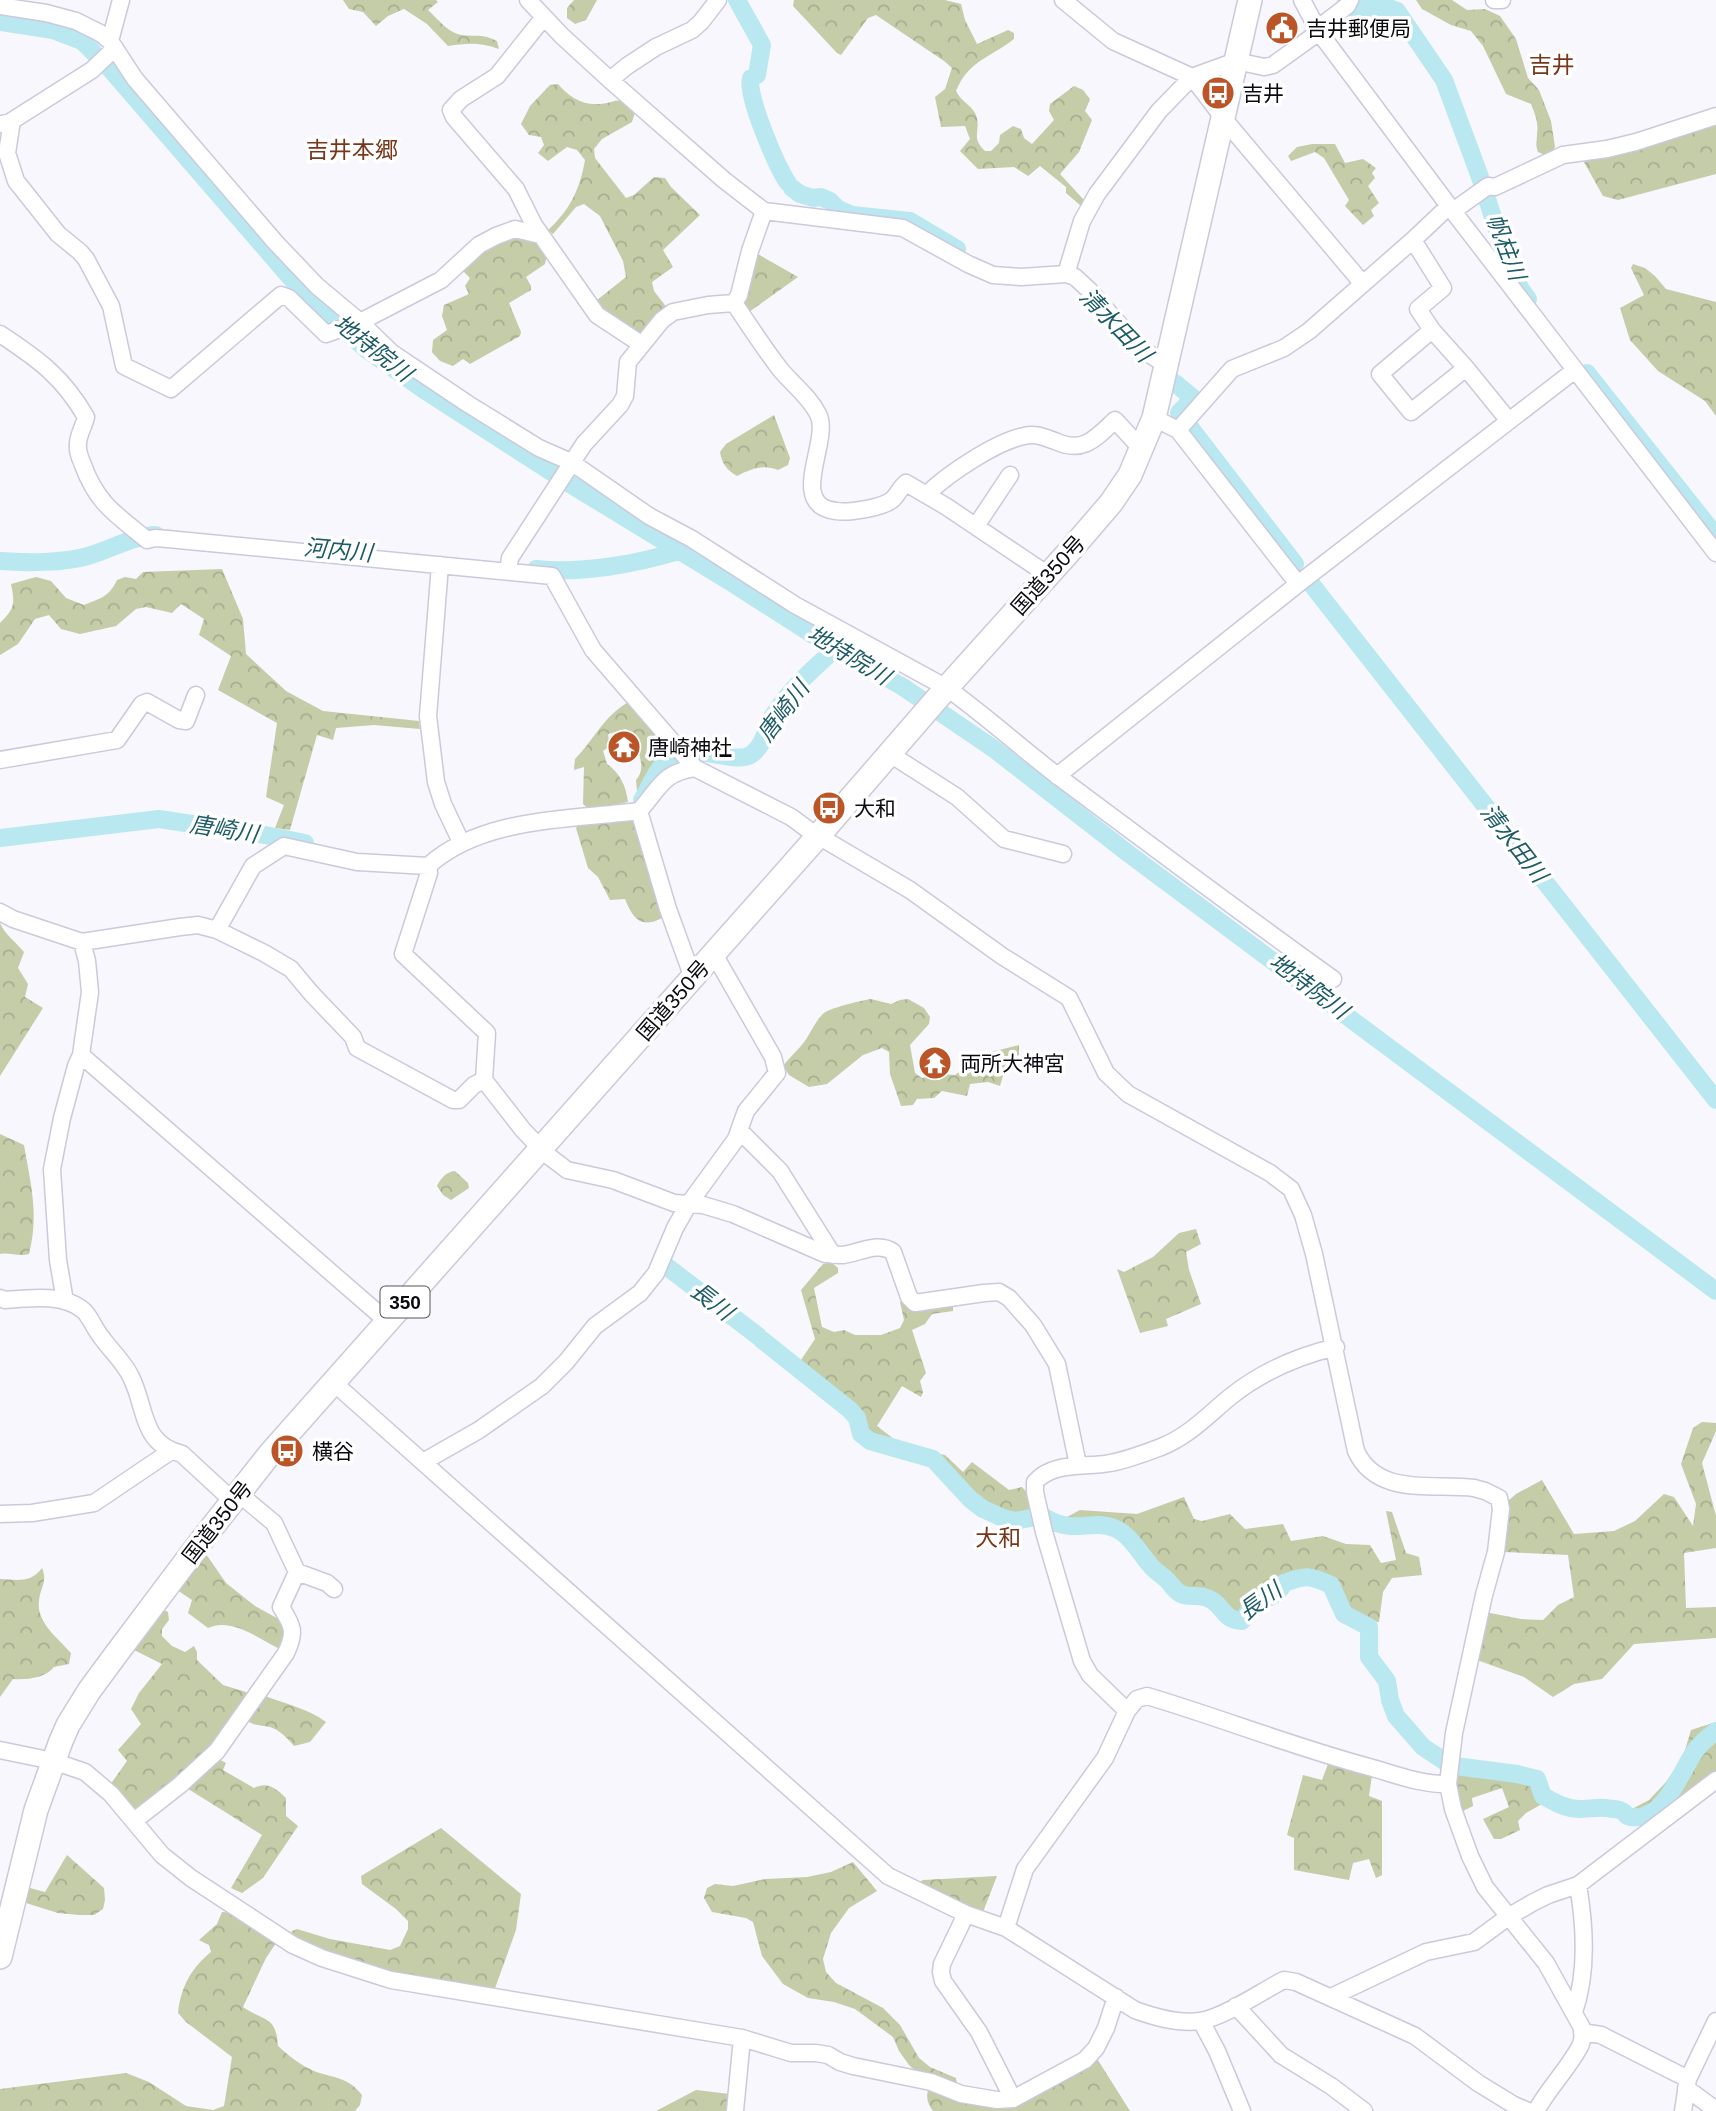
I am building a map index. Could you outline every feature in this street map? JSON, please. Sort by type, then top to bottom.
[{"type":"highway","name":"国道350号","points":[[0,1957],[36,1810],[68,1725],[89,1691],[236,1497],[269,1455],[1111,503],[1130,475],[1154,418],[1250,0]]},
{"type":"street","points":[[121,0],[111,48],[92,71],[5,123],[11,127],[7,153],[16,181],[58,234],[86,259],[111,306],[124,366],[170,390],[281,295],[289,298],[327,334],[360,322],[441,280],[479,245],[495,236],[515,229],[540,235]]},
{"type":"street","points":[[528,0],[610,80],[724,180],[764,211],[904,228],[993,275],[1066,274],[1075,277],[1140,348],[1166,366]]},
{"type":"street","points":[[610,80],[656,47],[692,30],[718,0]]},
{"type":"street","points":[[1063,0],[1113,41],[1192,78],[1363,284]]},
{"type":"street","points":[[1302,0],[1318,30],[1451,209],[1716,553]]},
{"type":"street","points":[[1494,0],[1502,0]]},
{"type":"street","points":[[1066,274],[1082,221],[1097,194],[1159,111],[1192,78],[1236,61],[1273,65],[1349,3]]},
{"type":"street","points":[[0,6],[76,21],[100,33],[135,79],[276,243],[317,286],[392,353],[468,404],[649,516],[692,538],[795,604],[944,691],[969,702],[1058,776],[1333,979]]},
{"type":"street","points":[[544,17],[497,76],[461,99],[451,110],[454,117],[516,189],[540,235],[597,315],[641,344]]},
{"type":"street","points":[[1183,424],[1232,369],[1284,348],[1298,339],[1451,209],[1484,189],[1494,187],[1563,155],[1607,149],[1716,116]]},
{"type":"street","points":[[734,303],[739,295],[764,211]]},
{"type":"street","points":[[1413,240],[1443,288],[1418,309],[1432,330],[1510,421]]},
{"type":"street","points":[[509,564],[569,465],[593,432],[620,405],[625,396],[628,362],[641,344],[662,320],[673,312],[734,303]]},
{"type":"street","points":[[734,303],[782,371],[801,390],[820,416],[822,434],[812,479],[814,499],[822,506],[835,512],[882,505],[892,501],[906,483],[927,494],[1048,575]]},
{"type":"street","points":[[1432,330],[1380,374],[1411,412],[1466,368]]},
{"type":"street","points":[[0,334],[48,368],[73,395],[86,417],[77,441],[79,454],[93,489],[103,503],[142,536],[440,565],[509,564],[552,576],[593,650],[687,758],[910,890],[1002,956],[1069,998],[1106,1073],[1128,1094],[1269,1173],[1291,1189],[1303,1215],[1314,1254],[1336,1347],[1356,1451],[1361,1460],[1387,1481],[1398,1484],[1474,1488],[1499,1498],[1501,1509],[1496,1552],[1469,1660],[1454,1733],[1448,1784],[1453,1809],[1485,1887],[1546,1963],[1574,2012],[1582,2032],[1580,2046],[1536,2111]]},
{"type":"street","points":[[1058,776],[1298,584],[1575,370]]},
{"type":"street","points":[[1154,418],[1183,424],[1298,584]]},
{"type":"street","points":[[927,494],[940,482],[995,446],[1024,436],[1040,435],[1072,447],[1087,444],[1115,420],[1138,445],[1143,446]]},
{"type":"street","points":[[976,526],[1010,475]]},
{"type":"street","points":[[440,565],[428,716],[436,782],[461,842]]},
{"type":"street","points":[[0,760],[117,740],[142,704],[147,702],[186,721],[196,695]]},
{"type":"street","points":[[890,754],[957,797],[1004,839],[1063,854]]},
{"type":"street","points":[[218,930],[253,866],[284,846],[357,862],[428,866],[461,842],[490,832],[530,823],[639,811],[687,758]]},
{"type":"street","points":[[639,811],[668,909],[693,978]]},
{"type":"street","points":[[428,866],[429,873],[403,954],[487,1033],[484,1080],[541,1149],[567,1170],[613,1180],[674,1203],[703,1205],[733,1214],[825,1254],[888,1248],[893,1252],[909,1297],[915,1303],[999,1292],[1009,1298],[1034,1325],[1057,1364],[1077,1465]]},
{"type":"street","points":[[0,912],[13,919],[82,942],[198,925],[218,930],[291,969],[353,1037],[358,1048],[384,1064],[453,1100],[459,1100],[484,1080]]},
{"type":"street","points":[[65,1301],[58,1260],[52,1169],[62,1118],[81,1055],[90,992],[82,942]]},
{"type":"street","points":[[422,1462],[479,1430],[542,1386],[595,1326],[640,1293],[656,1273],[688,1205],[740,1131],[746,1111],[777,1073],[777,1066],[714,954]]},
{"type":"street","points":[[81,1055],[388,1322]]},
{"type":"street","points":[[740,1131],[780,1171],[833,1255]]},
{"type":"street","points":[[0,1298],[45,1298],[65,1301],[82,1309],[132,1378],[147,1427],[154,1439],[171,1451],[181,1454],[274,1523],[297,1572],[327,1583],[334,1589]]},
{"type":"street","points":[[1127,1711],[1090,1675],[1082,1661],[1044,1532],[1035,1482],[1039,1477],[1066,1466],[1113,1463],[1163,1446],[1181,1437],[1229,1398],[1259,1378],[1319,1351],[1336,1347]]},
{"type":"street","points":[[334,1383],[888,1876],[966,1914],[1006,1927],[1135,2010],[1149,2015],[1201,2021],[1284,1980],[1296,1982],[1415,2036],[1478,2083],[1528,2111]]},
{"type":"street","points":[[0,1514],[33,1513],[94,1503],[171,1451]]},
{"type":"street","points":[[134,1821],[180,1785],[217,1751],[286,1653],[294,1637],[290,1622],[281,1607],[297,1572]]},
{"type":"street","points":[[1006,1927],[1025,1869],[1105,1758],[1127,1711],[1137,1699],[1147,1696],[1338,1759],[1399,1776],[1440,1785],[1448,1784]]},
{"type":"street","points":[[0,1750],[53,1760],[85,1772],[111,1794],[162,1855],[191,1878],[293,1945],[321,1958],[391,1980],[742,2038],[791,2053],[828,2055],[853,2066],[931,2082],[969,2096],[997,2100],[1013,2099],[1085,2060],[1096,2048],[1106,2028],[1116,1997]]},
{"type":"street","points":[[1331,1997],[1426,1952],[1474,1942],[1508,1917],[1548,1895],[1578,1885],[1716,1780]]},
{"type":"street","points":[[1574,2012],[1579,1999],[1585,1936],[1578,1885]]},
{"type":"street","points":[[966,1914],[942,1964],[943,1981],[979,2032],[1013,2099]]},
{"type":"street","points":[[1236,2006],[1281,2054],[1364,2111]]},
{"type":"street","points":[[1201,2021],[1217,2051],[1242,2111]]},
{"type":"street","points":[[1683,2111],[1687,2084],[1716,2021]]},
{"type":"street","points":[[1582,2032],[1601,2035],[1687,2084],[1716,2110]]},
{"type":"street","points":[[735,2111],[742,2038]]},
{"type":"green space","points":[[343,0],[436,0],[438,2],[428,10],[448,29],[457,34],[492,39],[497,41],[499,49],[474,44],[448,46],[427,24],[404,9],[388,16],[376,26],[363,12],[349,9]]},
{"type":"green space","points":[[574,0],[597,0],[586,20],[575,24],[567,18],[567,8]]},
{"type":"green space","points":[[794,0],[945,0],[961,4],[965,20],[977,44],[1008,30],[1014,33],[1014,39],[981,60],[967,73],[956,91],[977,118],[978,142],[985,151],[991,151],[999,143],[1000,135],[1013,126],[1021,129],[1024,138],[1032,144],[1054,120],[1049,111],[1050,104],[1074,86],[1083,90],[1090,99],[1085,111],[1092,120],[1079,152],[1060,174],[1084,200],[1081,206],[1066,193],[1066,187],[1040,166],[1028,176],[1014,167],[978,169],[960,151],[970,139],[965,126],[941,127],[935,97],[945,89],[952,68],[944,61],[876,15],[868,18],[841,55],[793,6]]},
{"type":"green space","points":[[1416,0],[1452,0],[1467,10],[1485,9],[1500,16],[1516,39],[1528,78],[1539,90],[1551,121],[1555,147],[1552,152],[1545,155],[1538,152],[1537,122],[1531,104],[1506,94],[1483,46],[1471,31],[1451,25],[1422,9]]},
{"type":"green space","points":[[558,84],[585,103],[630,101],[635,112],[632,122],[602,139],[594,149],[595,158],[626,198],[634,195],[654,177],[665,178],[700,215],[663,250],[673,267],[652,282],[654,291],[668,309],[640,337],[598,310],[597,300],[626,277],[623,261],[600,216],[584,204],[576,207],[553,234],[548,230],[573,198],[585,160],[577,150],[567,147],[548,161],[538,153],[544,145],[541,137],[529,135],[521,124],[530,106],[550,85]]},
{"type":"green space","points":[[1716,121],[1716,174],[1618,200],[1603,196],[1584,162]]},
{"type":"green space","points":[[1335,144],[1345,163],[1363,159],[1376,168],[1372,173],[1375,178],[1368,186],[1379,203],[1371,210],[1374,216],[1363,225],[1345,206],[1349,200],[1324,158],[1315,152],[1291,161],[1288,156],[1297,147]]},
{"type":"green space","points":[[515,233],[537,241],[547,254],[545,264],[526,277],[531,290],[509,303],[521,332],[520,336],[470,364],[463,359],[453,366],[440,361],[432,352],[433,340],[447,330],[442,316],[444,305],[469,294],[465,286],[470,278],[458,266]]},
{"type":"green space","points":[[756,253],[798,277],[749,312],[738,301]]},
{"type":"green space","points":[[1633,264],[1645,268],[1666,289],[1716,302],[1716,416],[1705,401],[1658,371],[1630,340],[1620,308],[1644,295],[1631,268]]},
{"type":"green space","points":[[774,415],[790,458],[788,465],[778,470],[762,467],[737,476],[733,474],[724,463],[720,452],[726,444]]},
{"type":"green space","points":[[222,569],[243,619],[246,654],[286,691],[323,711],[419,721],[420,729],[374,725],[336,728],[333,740],[317,735],[290,830],[275,828],[284,805],[266,797],[277,723],[218,690],[231,656],[199,635],[204,619],[181,604],[172,613],[146,607],[136,609],[116,626],[80,634],[61,629],[49,615],[35,619],[18,644],[0,655],[0,623],[13,605],[11,584],[36,577],[51,581],[66,598],[84,605],[108,594],[117,580],[125,577],[136,579],[143,572]]},
{"type":"green space","points":[[627,703],[636,706],[685,761],[660,778],[648,782],[640,797],[636,780],[640,774],[641,761],[633,741],[626,729],[608,734],[610,746],[603,751],[607,764],[622,780],[628,802],[590,810],[583,804],[584,767],[574,770],[575,759],[605,722]]},
{"type":"green space","points":[[631,815],[636,820],[663,911],[662,918],[655,921],[639,920],[631,912],[625,899],[610,900],[598,877],[588,868],[576,828],[580,823]]},
{"type":"green space","points":[[0,923],[24,952],[18,968],[28,984],[25,997],[43,1008],[0,1076]]},
{"type":"green space","points":[[871,999],[891,1004],[908,999],[924,1008],[930,1017],[929,1024],[910,1045],[915,1073],[922,1078],[941,1074],[955,1075],[987,1053],[1019,1045],[1019,1055],[1008,1059],[1000,1086],[988,1082],[970,1084],[967,1096],[942,1091],[934,1098],[917,1099],[913,1105],[901,1106],[890,1074],[889,1052],[882,1048],[863,1055],[827,1084],[809,1087],[789,1075],[783,1066],[805,1041],[824,1013]]},
{"type":"green space","points":[[0,1134],[24,1145],[34,1212],[29,1254],[0,1254]]},
{"type":"green space","points":[[455,1171],[468,1183],[469,1188],[451,1200],[443,1195],[437,1186],[444,1176]]},
{"type":"green space","points":[[1196,1229],[1201,1244],[1186,1252],[1189,1270],[1201,1304],[1166,1319],[1168,1326],[1140,1333],[1117,1269],[1124,1272],[1153,1257],[1179,1233]]},
{"type":"green space","points":[[831,1262],[838,1268],[838,1273],[814,1288],[822,1327],[834,1332],[844,1330],[855,1335],[881,1335],[900,1328],[904,1320],[900,1302],[906,1299],[953,1300],[953,1311],[932,1314],[925,1324],[912,1330],[926,1373],[920,1381],[923,1392],[921,1397],[902,1386],[877,1426],[899,1443],[945,1455],[963,1472],[972,1462],[1009,1490],[1022,1487],[1030,1496],[1030,1510],[1026,1516],[1014,1518],[983,1505],[936,1457],[869,1437],[851,1404],[799,1363],[815,1339],[801,1290],[823,1264]]},
{"type":"green space","points":[[1702,1422],[1716,1423],[1716,1431],[1702,1463],[1716,1516],[1716,1548],[1684,1553],[1686,1608],[1716,1607],[1716,1638],[1634,1644],[1602,1679],[1574,1684],[1553,1697],[1524,1677],[1477,1660],[1485,1612],[1543,1620],[1558,1605],[1574,1597],[1568,1555],[1505,1552],[1509,1500],[1542,1480],[1574,1534],[1614,1531],[1635,1521],[1664,1494],[1674,1497],[1693,1526],[1696,1504],[1681,1464],[1693,1428]]},
{"type":"green space","points":[[1184,1497],[1194,1519],[1202,1521],[1230,1514],[1245,1529],[1283,1524],[1291,1541],[1323,1536],[1346,1544],[1370,1545],[1381,1563],[1396,1560],[1386,1511],[1392,1512],[1406,1553],[1419,1557],[1422,1575],[1392,1578],[1383,1592],[1379,1622],[1367,1621],[1347,1611],[1333,1582],[1312,1571],[1298,1572],[1280,1581],[1276,1589],[1250,1601],[1240,1616],[1232,1615],[1208,1594],[1185,1592],[1153,1564],[1122,1527],[1110,1521],[1068,1524],[1065,1518],[1080,1510],[1137,1514]]},
{"type":"green space","points":[[206,1554],[226,1583],[255,1606],[284,1622],[288,1633],[280,1649],[236,1627],[217,1625],[208,1628],[188,1613],[192,1600],[177,1590]]},
{"type":"green space","points":[[42,1568],[44,1581],[39,1609],[44,1623],[71,1653],[69,1664],[54,1667],[35,1678],[13,1679],[0,1697],[0,1579],[29,1578]]},
{"type":"green space","points":[[162,1609],[168,1612],[169,1620],[162,1629],[162,1636],[172,1646],[185,1652],[194,1646],[197,1660],[223,1685],[246,1692],[249,1696],[212,1750],[135,1814],[110,1785],[127,1761],[118,1750],[141,1724],[131,1709],[139,1693],[162,1664],[132,1649]]},
{"type":"green space","points":[[263,1695],[304,1710],[326,1722],[310,1742],[294,1746],[274,1728],[247,1721]]},
{"type":"green space","points":[[1716,1722],[1716,1774],[1643,1830],[1628,1811],[1649,1800],[1666,1782],[1683,1757],[1691,1730]]},
{"type":"green space","points":[[215,1757],[226,1763],[223,1770],[254,1788],[267,1785],[279,1791],[286,1798],[286,1816],[298,1826],[263,1878],[242,1893],[231,1888],[262,1835],[185,1787]]},
{"type":"green space","points":[[1328,1764],[1372,1775],[1369,1796],[1382,1801],[1382,1875],[1376,1878],[1369,1859],[1353,1863],[1349,1880],[1294,1870],[1294,1838],[1287,1835],[1303,1775],[1322,1780]]},
{"type":"green space","points":[[1453,1770],[1530,1780],[1542,1804],[1518,1821],[1520,1830],[1501,1839],[1494,1839],[1483,1819],[1509,1807],[1502,1788],[1472,1798],[1473,1806],[1461,1812]]},
{"type":"green space","points":[[441,1828],[521,1894],[516,1930],[494,1991],[380,1970],[334,1956],[290,1936],[292,1931],[297,1929],[330,1939],[390,1950],[400,1946],[408,1929],[408,1921],[362,1884],[361,1876]]},
{"type":"green space","points":[[67,1855],[104,1888],[103,1909],[94,1915],[58,1913],[26,1903],[30,1888],[45,1892]]},
{"type":"green space","points":[[853,1862],[877,1891],[849,1908],[831,1933],[823,1959],[826,1972],[836,1983],[883,2008],[900,2025],[919,2058],[930,2067],[956,2078],[955,2086],[918,2073],[899,2051],[893,2037],[855,2009],[808,1998],[783,1984],[762,1956],[753,1922],[746,1918],[712,1912],[704,1898],[707,1888],[715,1884],[733,1886],[765,1879],[807,1877],[831,1872]]},
{"type":"green space","points":[[997,1876],[983,1912],[954,1902],[921,1886],[920,1882],[923,1880]]},
{"type":"green space","points":[[222,1912],[252,1923],[276,1943],[243,2007],[272,2024],[278,2046],[295,2060],[314,2071],[346,2081],[356,2089],[362,2095],[360,2105],[355,2111],[0,2111],[0,2089],[126,2073],[149,2082],[186,2106],[213,2110],[224,2106],[232,2057],[178,2013],[188,1979],[211,1952],[209,1945],[199,1940],[217,1924]]},
{"type":"green space","points":[[1096,2057],[1130,2111],[933,2111],[928,2100],[929,2088],[979,2105],[1017,2106]]},
{"type":"green space","points":[[696,2090],[730,2094],[728,2111],[656,2111]]},
{"type":"waterway","name":"清水田川","points":[[737,0],[762,45],[757,75],[751,78],[750,86],[757,114],[788,183]]},
{"type":"waterway","name":"帆柱川","points":[[1346,0],[1352,7],[1389,8],[1397,11],[1444,80],[1480,177],[1507,261],[1528,299]]},
{"type":"waterway","name":"地持院川","points":[[0,22],[53,30],[82,41],[112,71],[290,277],[367,350],[570,484],[835,649],[903,687],[994,749],[1129,854],[1716,1291]]},
{"type":"waterway","name":"清水田川","points":[[792,188],[800,194],[830,201],[838,209],[852,215],[910,221],[957,249]]},
{"type":"waterway","name":"帆柱川","points":[[1587,373],[1716,536]]},
{"type":"waterway","name":"清水田川","points":[[1175,383],[1193,398],[1179,413],[1295,564]]},
{"type":"waterway","name":"河内川","points":[[0,561],[68,560],[140,537],[156,535]]},
{"type":"waterway","name":"河内川","points":[[536,569],[608,567],[679,551]]},
{"type":"waterway","name":"清水田川","points":[[1312,585],[1716,1100]]},
{"type":"waterway","name":"唐崎川","points":[[642,800],[658,771],[671,758],[696,752],[733,757],[752,754],[786,698],[835,649]]},
{"type":"waterway","name":"唐崎川","points":[[0,838],[159,819],[305,843]]},
{"type":"waterway","name":"長川","points":[[666,1266],[758,1336]]},
{"type":"waterway","name":"長川","points":[[761,1339],[850,1410],[857,1418],[861,1434],[870,1441],[933,1459],[970,1499],[983,1509],[1015,1521],[1036,1517]]},
{"type":"waterway","name":"長川","points":[[1046,1518],[1065,1525],[1114,1528],[1130,1539],[1153,1568],[1178,1592],[1186,1596],[1208,1598],[1228,1617],[1236,1620],[1242,1621],[1254,1603],[1275,1594],[1284,1583],[1308,1577],[1331,1585],[1344,1614],[1369,1627],[1369,1657],[1387,1681],[1396,1716],[1423,1747],[1444,1761]]},
{"type":"waterway","name":"長川","points":[[1455,1766],[1537,1779],[1543,1796],[1569,1808],[1606,1808],[1620,1810],[1629,1817],[1642,1817],[1661,1805],[1695,1750],[1716,1731]]},
{"type":"place","name":"吉井郵便局","points":[[1282,28]]},
{"type":"place","name":"吉井","points":[[1218,93]]},
{"type":"place","name":"唐崎神社","points":[[624,747]]},
{"type":"place","name":"大和","points":[[829,808]]},
{"type":"place","name":"両所大神宮","points":[[935,1063]]},
{"type":"place","name":"横谷","points":[[287,1451]]},
{"type":"district","name":"吉井","points":[[1552,65]]},
{"type":"district","name":"吉井本郷","points":[[352,150]]},
{"type":"district","name":"大和","points":[[998,1538]]}]
